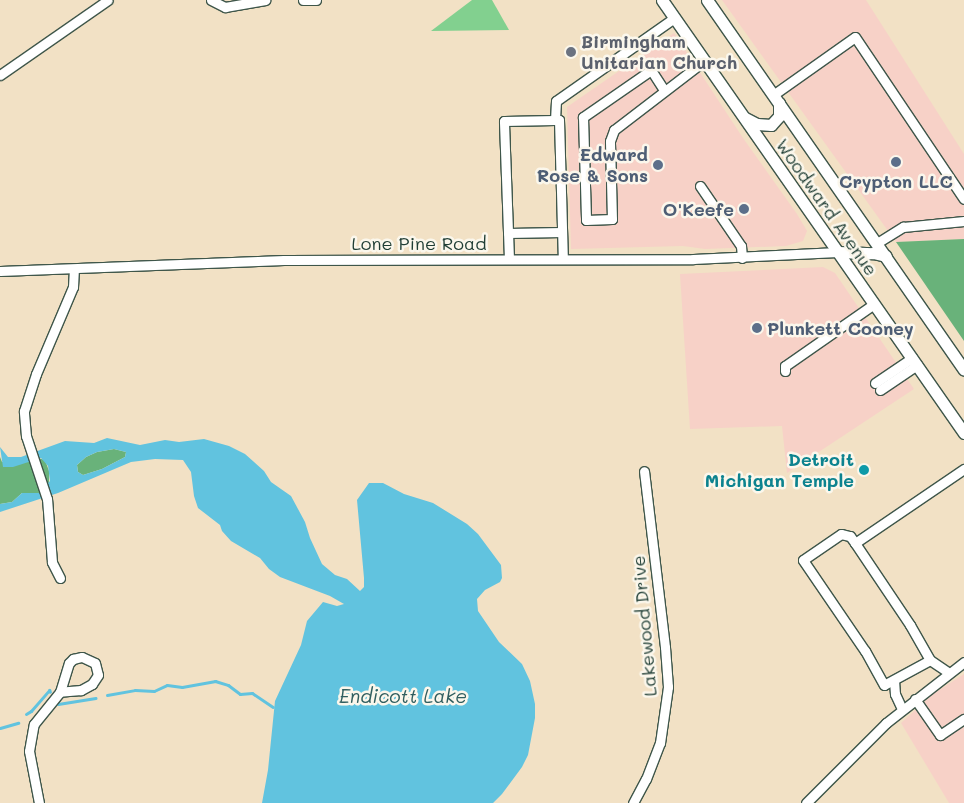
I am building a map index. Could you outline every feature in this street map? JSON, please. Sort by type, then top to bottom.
[{"type":"main road","name":"Woodward Avenue","points":[[662,0],[964,433]]},
{"type":"main road","name":"Woodward Avenue","points":[[707,0],[964,370]]},
{"type":"main road","points":[[742,115],[757,124],[771,125],[779,116],[776,99]]},
{"type":"main road","points":[[838,252],[873,253],[886,256]]},
{"type":"street","points":[[0,76],[108,0]]},
{"type":"street","points":[[211,0],[224,7],[265,0]]},
{"type":"street","points":[[303,0],[316,0]]},
{"type":"street","points":[[555,120],[556,101],[674,18]]},
{"type":"street","points":[[776,99],[855,38],[964,199]]},
{"type":"street","points":[[664,90],[651,70],[583,117],[586,220],[612,219],[610,141],[614,130],[704,61]]},
{"type":"street","points":[[509,259],[504,121],[559,120],[563,259]]},
{"type":"street","points":[[700,186],[741,246],[742,258]]},
{"type":"street","points":[[877,243],[904,227],[964,221]]},
{"type":"street","points":[[508,233],[562,232]]},
{"type":"street","name":"Lone Pine Road","points":[[0,270],[74,270],[266,261],[742,258],[838,252]]},
{"type":"street","points":[[60,578],[52,562],[47,499],[23,423],[26,402],[73,287],[74,270]]},
{"type":"street","points":[[785,371],[785,366],[874,304]]},
{"type":"street","points":[[878,387],[914,362]]},
{"type":"street","points":[[855,543],[964,469]]},
{"type":"street","name":"Lakewood Drive","points":[[633,803],[646,779],[658,749],[668,687],[644,471]]},
{"type":"street","points":[[930,660],[884,685],[865,651],[803,560],[841,534],[850,536],[910,625],[930,660],[949,673]]},
{"type":"street","points":[[39,803],[30,764],[31,731],[40,714],[60,692],[65,670],[73,659],[82,657],[95,663],[99,671],[92,684],[81,690],[60,692]]},
{"type":"street","points":[[806,803],[902,709],[964,662]]},
{"type":"street","points":[[894,680],[895,694],[902,709]]},
{"type":"street","points":[[914,699],[940,735],[964,719]]},
{"type":"shaded area","points":[[722,0],[866,0],[964,154],[964,239],[896,242]]},
{"type":"shaded area","points":[[674,33],[743,138],[797,214],[807,231],[803,241],[786,246],[705,249],[683,246],[571,249],[567,107]]},
{"type":"shaded area","points":[[823,267],[835,273],[914,389],[787,473],[782,426],[690,429],[680,274]]},
{"type":"shaded area","points":[[964,674],[964,803],[949,803],[901,723],[933,694]]},
{"type":"green space","points":[[472,0],[492,0],[509,30],[431,31]]},
{"type":"green space","points":[[964,239],[964,341],[896,242]]},
{"type":"green space","points":[[114,449],[126,452],[125,457],[102,469],[83,475],[78,472],[77,465],[86,457],[97,452]]},
{"type":"green space","points":[[0,457],[2,462],[29,461],[38,458],[45,460],[49,471],[49,484],[39,493],[22,493],[12,502],[0,504]]},
{"type":"water","name":"Endicott Lake","points":[[107,438],[140,445],[165,440],[179,442],[204,439],[229,446],[245,454],[264,471],[271,482],[291,496],[305,522],[322,564],[335,575],[347,579],[360,591],[364,587],[364,578],[357,500],[369,483],[383,483],[404,494],[433,503],[467,524],[478,534],[501,565],[502,578],[500,582],[485,590],[477,599],[478,611],[499,642],[522,664],[530,681],[535,704],[535,718],[528,755],[522,767],[502,794],[493,803],[262,803],[268,770],[275,701],[301,645],[307,621],[323,602],[337,606],[344,604],[330,596],[280,577],[269,569],[260,558],[231,541],[222,531],[220,525],[198,508],[194,496],[191,472],[183,460],[155,459],[131,462],[58,493],[0,512],[0,504],[12,502],[22,493],[39,493],[50,481],[48,466],[41,458],[13,467],[3,467],[0,447],[8,457],[21,457],[65,441],[94,443]],"holes":[[[114,449],[126,452],[125,457],[102,469],[83,475],[78,472],[77,465],[86,457],[97,452]]]},
{"type":"waterway","points":[[107,695],[135,690],[154,691],[167,685],[182,687],[215,681],[228,685],[240,694],[252,693],[273,707]]},
{"type":"waterway","points":[[26,714],[31,711],[49,690],[50,692]]},
{"type":"waterway","points":[[58,704],[96,698]]},
{"type":"waterway","points":[[0,728],[18,723]]},
{"type":"place","name":"Birmingham Unitarian Church","points":[[571,52]]},
{"type":"place","name":"Crypton LLC","points":[[896,162]]},
{"type":"place","name":"Edward Rose & Sons","points":[[658,165]]},
{"type":"place","name":"O'Keefe","points":[[744,209]]},
{"type":"place","name":"Plunkett Cooney","points":[[757,328]]},
{"type":"place","name":"Detroit Michigan Temple","points":[[864,470]]}]
